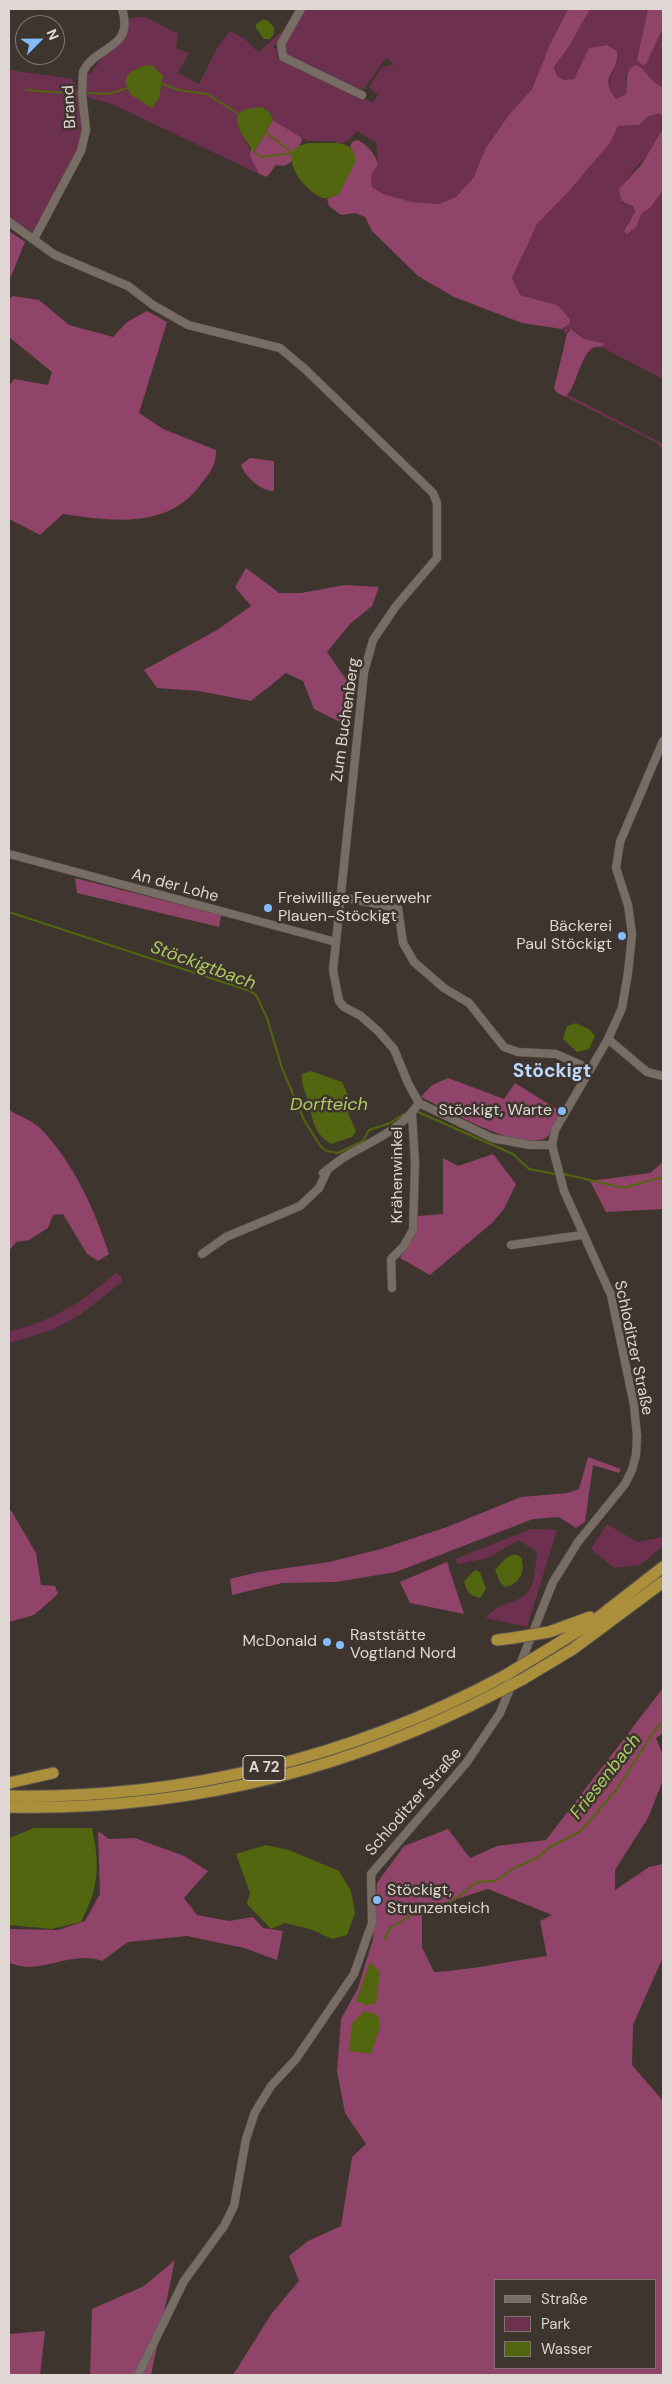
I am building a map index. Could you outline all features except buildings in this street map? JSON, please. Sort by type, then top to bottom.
[{"type":"highway","name":"A 72","points":[[9,1796],[112,1794],[174,1786],[242,1774],[364,1739],[462,1698],[504,1676],[568,1638],[663,1567]]},
{"type":"highway","name":"A 72","points":[[9,1807],[107,1806],[175,1799],[246,1785],[305,1770],[367,1750],[424,1728],[523,1679],[573,1649],[663,1582]]},
{"type":"highway","points":[[497,1640],[549,1632],[610,1608]]},
{"type":"highway","points":[[9,1783],[53,1773]]},
{"type":"street","name":"Brand","points":[[34,239],[81,151],[85,138],[83,72],[87,64],[112,47],[121,38],[124,20],[122,9]]},
{"type":"street","points":[[301,9],[281,44],[283,57],[362,96]]},
{"type":"street","name":"Zum Buchenberg","points":[[9,222],[55,255],[128,286],[188,325],[280,348],[306,369],[432,493],[438,504],[437,558],[396,606],[373,640],[364,672],[333,970],[339,1001],[344,1007],[361,1016],[378,1031],[394,1050],[419,1103]]},
{"type":"street","points":[[202,1254],[226,1237],[300,1206],[319,1188],[325,1172],[346,1156],[382,1137],[412,1114],[419,1103],[492,1138],[530,1145],[552,1145],[555,1130],[608,1039],[622,1008],[632,934],[628,905],[616,868],[620,842],[663,741]]},
{"type":"street","name":"An der Lohe","points":[[9,854],[336,942]]},
{"type":"street","points":[[341,897],[398,908],[403,943],[414,962],[444,988],[469,1004],[504,1047],[518,1052],[556,1054],[590,1069]]},
{"type":"street","points":[[608,1039],[647,1072],[663,1076]]},
{"type":"street","name":"Krähenwinkel","points":[[392,1288],[391,1259],[403,1247],[413,1230],[415,1163],[412,1114]]},
{"type":"street","name":"Schloditzer Straße","points":[[138,2375],[184,2281],[224,2226],[234,2206],[246,2139],[255,2112],[271,2086],[296,2059],[354,1974],[372,1923],[371,1874],[468,1762],[489,1732],[500,1713],[553,1582],[578,1542],[625,1484],[632,1470],[637,1436],[634,1405],[611,1294],[582,1235],[564,1191],[552,1145]]},
{"type":"street","points":[[511,1245],[582,1235]]},
{"type":"green space","points":[[295,9],[299,9],[278,43],[272,48],[278,49],[277,58],[373,103],[378,95],[369,87],[381,68],[393,64],[406,74],[386,58],[363,90],[285,56],[282,48],[303,9],[568,9],[550,44],[532,89],[508,116],[485,149],[474,177],[456,197],[439,204],[412,202],[383,194],[372,188],[371,175],[378,164],[376,143],[357,131],[350,139],[341,144],[332,141],[307,141],[273,120],[269,112],[240,131],[259,174],[112,104],[86,97],[85,73],[90,74],[128,24],[129,18],[145,17],[178,34],[176,48],[189,53],[178,73],[199,84],[216,50],[230,31],[245,39],[258,52],[282,32]]},
{"type":"green space","points":[[590,9],[648,9],[646,64],[663,28],[663,87],[653,84],[645,72],[626,75],[626,94],[616,99],[609,85],[616,65],[617,51],[607,45],[589,48],[574,79],[564,80],[557,76],[554,67],[570,45]]},
{"type":"green space","points":[[9,70],[72,79],[83,108],[82,139],[36,231],[31,232],[9,218]]},
{"type":"green space","points":[[661,112],[663,116],[659,135],[650,151],[627,180],[620,198],[624,204],[633,206],[635,212],[624,230],[627,234],[636,227],[642,213],[650,208],[663,190],[663,379],[601,347],[604,345],[603,343],[584,339],[574,330],[569,330],[567,334],[562,329],[566,328],[557,305],[520,295],[512,278],[534,228],[602,153],[618,126],[639,125],[649,116]]},
{"type":"green space","points":[[569,395],[663,444],[663,451],[657,443],[566,397]]},
{"type":"green space","points":[[116,1273],[121,1276],[122,1282],[81,1314],[52,1330],[9,1343],[9,1331],[38,1323],[65,1310],[87,1296]]},
{"type":"green space","points":[[607,1524],[637,1542],[663,1537],[663,1546],[640,1565],[614,1568],[591,1549]]},
{"type":"green space","points":[[531,1529],[557,1530],[527,1627],[486,1618],[496,1609],[526,1594],[532,1585],[537,1552],[519,1540],[488,1558],[458,1564],[455,1559]]},
{"type":"shaded area","points":[[568,9],[590,9],[570,45],[554,67],[557,76],[564,80],[574,79],[589,48],[607,45],[617,51],[617,59],[609,79],[611,91],[616,99],[626,94],[628,74],[635,65],[643,69],[654,82],[663,87],[663,116],[660,113],[649,116],[639,125],[618,126],[610,143],[570,190],[537,224],[512,278],[520,295],[557,305],[570,319],[570,323],[562,329],[522,323],[454,297],[418,276],[372,231],[365,217],[355,213],[341,215],[329,206],[327,199],[339,194],[353,151],[350,147],[352,142],[357,140],[373,153],[377,160],[378,164],[371,175],[372,187],[383,194],[412,202],[439,204],[456,197],[474,177],[485,149],[508,116],[532,89],[550,44]]},
{"type":"shaded area","points":[[648,9],[663,9],[663,28],[646,64],[642,65],[637,60]]},
{"type":"shaded area","points":[[273,120],[302,138],[301,144],[291,162],[284,166],[276,165],[267,177],[259,174],[250,156],[251,148],[254,152]]},
{"type":"shaded area","points":[[663,128],[663,190],[650,208],[642,213],[636,227],[627,234],[624,231],[635,212],[633,206],[626,204],[622,200],[619,189],[642,164]]},
{"type":"shaded area","points":[[9,231],[25,242],[9,281]]},
{"type":"shaded area","points":[[13,296],[39,300],[69,325],[113,337],[127,322],[147,311],[167,322],[139,413],[163,429],[216,450],[215,460],[208,475],[188,499],[156,516],[138,519],[101,519],[63,514],[40,535],[9,519],[9,386],[14,379],[48,385],[52,372],[9,337],[9,299]]},
{"type":"shaded area","points":[[571,329],[584,339],[603,343],[604,345],[589,351],[566,397],[557,393],[554,388],[567,334]]},
{"type":"shaded area","points":[[250,458],[274,461],[274,491],[259,486],[243,470],[241,465]]},
{"type":"shaded area","points":[[246,568],[279,593],[301,593],[345,585],[379,587],[372,606],[350,624],[327,652],[352,688],[351,715],[340,722],[314,709],[303,681],[286,673],[251,701],[199,691],[157,688],[144,670],[217,630],[251,606],[235,587]]},
{"type":"shaded area","points":[[75,878],[221,915],[219,927],[77,893]]},
{"type":"shaded area","points":[[448,1078],[504,1099],[515,1083],[560,1111],[548,1136],[537,1141],[522,1140],[504,1135],[484,1128],[421,1097],[432,1085]]},
{"type":"shaded area","points":[[9,1110],[39,1127],[64,1158],[90,1204],[109,1254],[98,1261],[87,1254],[63,1214],[53,1215],[48,1228],[29,1240],[16,1242],[9,1251]]},
{"type":"shaded area","points":[[493,1154],[516,1184],[504,1209],[492,1223],[430,1275],[400,1258],[416,1234],[418,1216],[443,1214],[443,1158],[458,1166]]},
{"type":"shaded area","points":[[663,1162],[663,1209],[606,1212],[590,1181],[650,1173]]},
{"type":"shaded area","points":[[588,1457],[621,1469],[619,1473],[593,1465],[585,1522],[576,1528],[559,1517],[533,1519],[396,1572],[336,1582],[282,1583],[232,1595],[230,1579],[259,1572],[329,1562],[381,1549],[447,1527],[521,1497],[568,1493],[579,1489]]},
{"type":"shaded area","points":[[9,1509],[36,1553],[41,1585],[55,1586],[58,1594],[34,1615],[9,1622]]},
{"type":"shaded area","points":[[447,1562],[464,1614],[410,1603],[400,1582]]},
{"type":"shaded area","points":[[663,1688],[663,1733],[656,1738],[663,1755],[663,1780],[648,1818],[615,1870],[615,1890],[649,1867],[663,1864],[663,1957],[633,2025],[632,2065],[663,2101],[663,2375],[233,2375],[272,2313],[299,2281],[289,2256],[308,2241],[341,2226],[352,2157],[366,2144],[345,2113],[337,2071],[341,2019],[358,1988],[373,1939],[377,1883],[404,1846],[448,1829],[470,1858],[497,1846],[546,1840]],"holes":[[[488,1889],[552,1915],[540,1921],[547,1956],[434,1972],[422,1947],[422,1910]]]},
{"type":"shaded area","points":[[98,1831],[109,1839],[135,1838],[184,1856],[208,1871],[184,1898],[197,1915],[229,1921],[253,1917],[263,1928],[283,1931],[277,1960],[244,1948],[187,1936],[128,1942],[102,1961],[83,1958],[28,1967],[9,1963],[9,1929],[58,1930],[85,1921],[100,1894]]},
{"type":"shaded area","points":[[175,2260],[151,2375],[90,2375],[92,2309],[144,2286]]},
{"type":"shaded area","points":[[45,2331],[40,2375],[9,2375],[9,2334]]},
{"type":"water","points":[[262,20],[267,20],[274,27],[274,34],[270,39],[264,39],[256,28],[256,24]]},
{"type":"water","points":[[145,65],[153,66],[163,76],[159,98],[152,108],[131,95],[125,81],[129,73]]},
{"type":"water","points":[[261,107],[269,112],[273,120],[254,152],[243,137],[237,118],[239,113],[244,110]]},
{"type":"water","points":[[309,143],[340,144],[351,148],[353,151],[356,161],[339,194],[328,198],[318,195],[304,184],[293,168],[293,152],[298,146]]},
{"type":"water","points":[[576,1023],[589,1029],[595,1036],[589,1049],[577,1052],[563,1039],[567,1026]]},
{"type":"water","name":"Dorfteich","points":[[311,1071],[342,1082],[351,1101],[352,1109],[348,1113],[356,1131],[352,1137],[331,1144],[318,1132],[302,1082],[302,1074]]},
{"type":"water","points":[[515,1554],[521,1557],[522,1572],[515,1583],[505,1587],[500,1582],[495,1570],[506,1558]]},
{"type":"water","points":[[475,1570],[480,1572],[486,1589],[480,1598],[473,1596],[469,1592],[464,1581]]},
{"type":"water","points":[[34,1828],[92,1828],[97,1865],[96,1876],[91,1898],[81,1922],[52,1929],[9,1925],[9,1838]]},
{"type":"water","points":[[266,1845],[289,1850],[339,1871],[351,1891],[355,1913],[347,1935],[332,1939],[310,1929],[285,1923],[271,1929],[247,1904],[250,1893],[236,1854]]},
{"type":"water","points":[[370,1962],[380,1972],[376,2004],[366,2005],[356,2001]]},
{"type":"water","points":[[365,2011],[378,2015],[380,2026],[371,2054],[349,2051],[352,2023]]},
{"type":"waterway","points":[[161,83],[178,90],[207,94],[239,114]]},
{"type":"waterway","points":[[86,93],[109,94],[127,88]]},
{"type":"waterway","points":[[26,90],[78,94]]},
{"type":"waterway","points":[[265,132],[293,153]]},
{"type":"waterway","points":[[254,152],[262,157],[293,153]]},
{"type":"waterway","name":"Stöckigtbach","points":[[9,912],[250,991],[256,995],[267,1018],[282,1068],[304,1120],[321,1147],[327,1151],[338,1153],[363,1141],[369,1130],[390,1123],[404,1114]]},
{"type":"waterway","name":"Stöckigtbach","points":[[418,1112],[513,1154],[529,1169],[555,1174]]},
{"type":"waterway","name":"Stöckigtbach","points":[[564,1174],[623,1188],[663,1177]]},
{"type":"waterway","name":"Friesenbach","points":[[384,1939],[390,1928],[415,1913],[451,1902],[477,1882],[495,1881],[516,1867],[537,1858],[550,1847],[581,1831],[616,1790],[655,1730],[663,1722]]},
{"type":"place","name":"Freiwillige Feuerwehr Plauen-Stöckigt","points":[[268,908]]},
{"type":"place","name":"Bäckerei Paul Stöckigt","points":[[622,936]]},
{"type":"place","name":"Stöckigt, Warte","points":[[562,1111]]},
{"type":"place","name":"McDonald","points":[[327,1642]]},
{"type":"place","name":"Raststätte Vogtland Nord","points":[[340,1645]]},
{"type":"place","name":"Stöckigt, Strunzenteich","points":[[377,1900]]},
{"type":"district","name":"Stöckigt","points":[[552,1072]]}]
